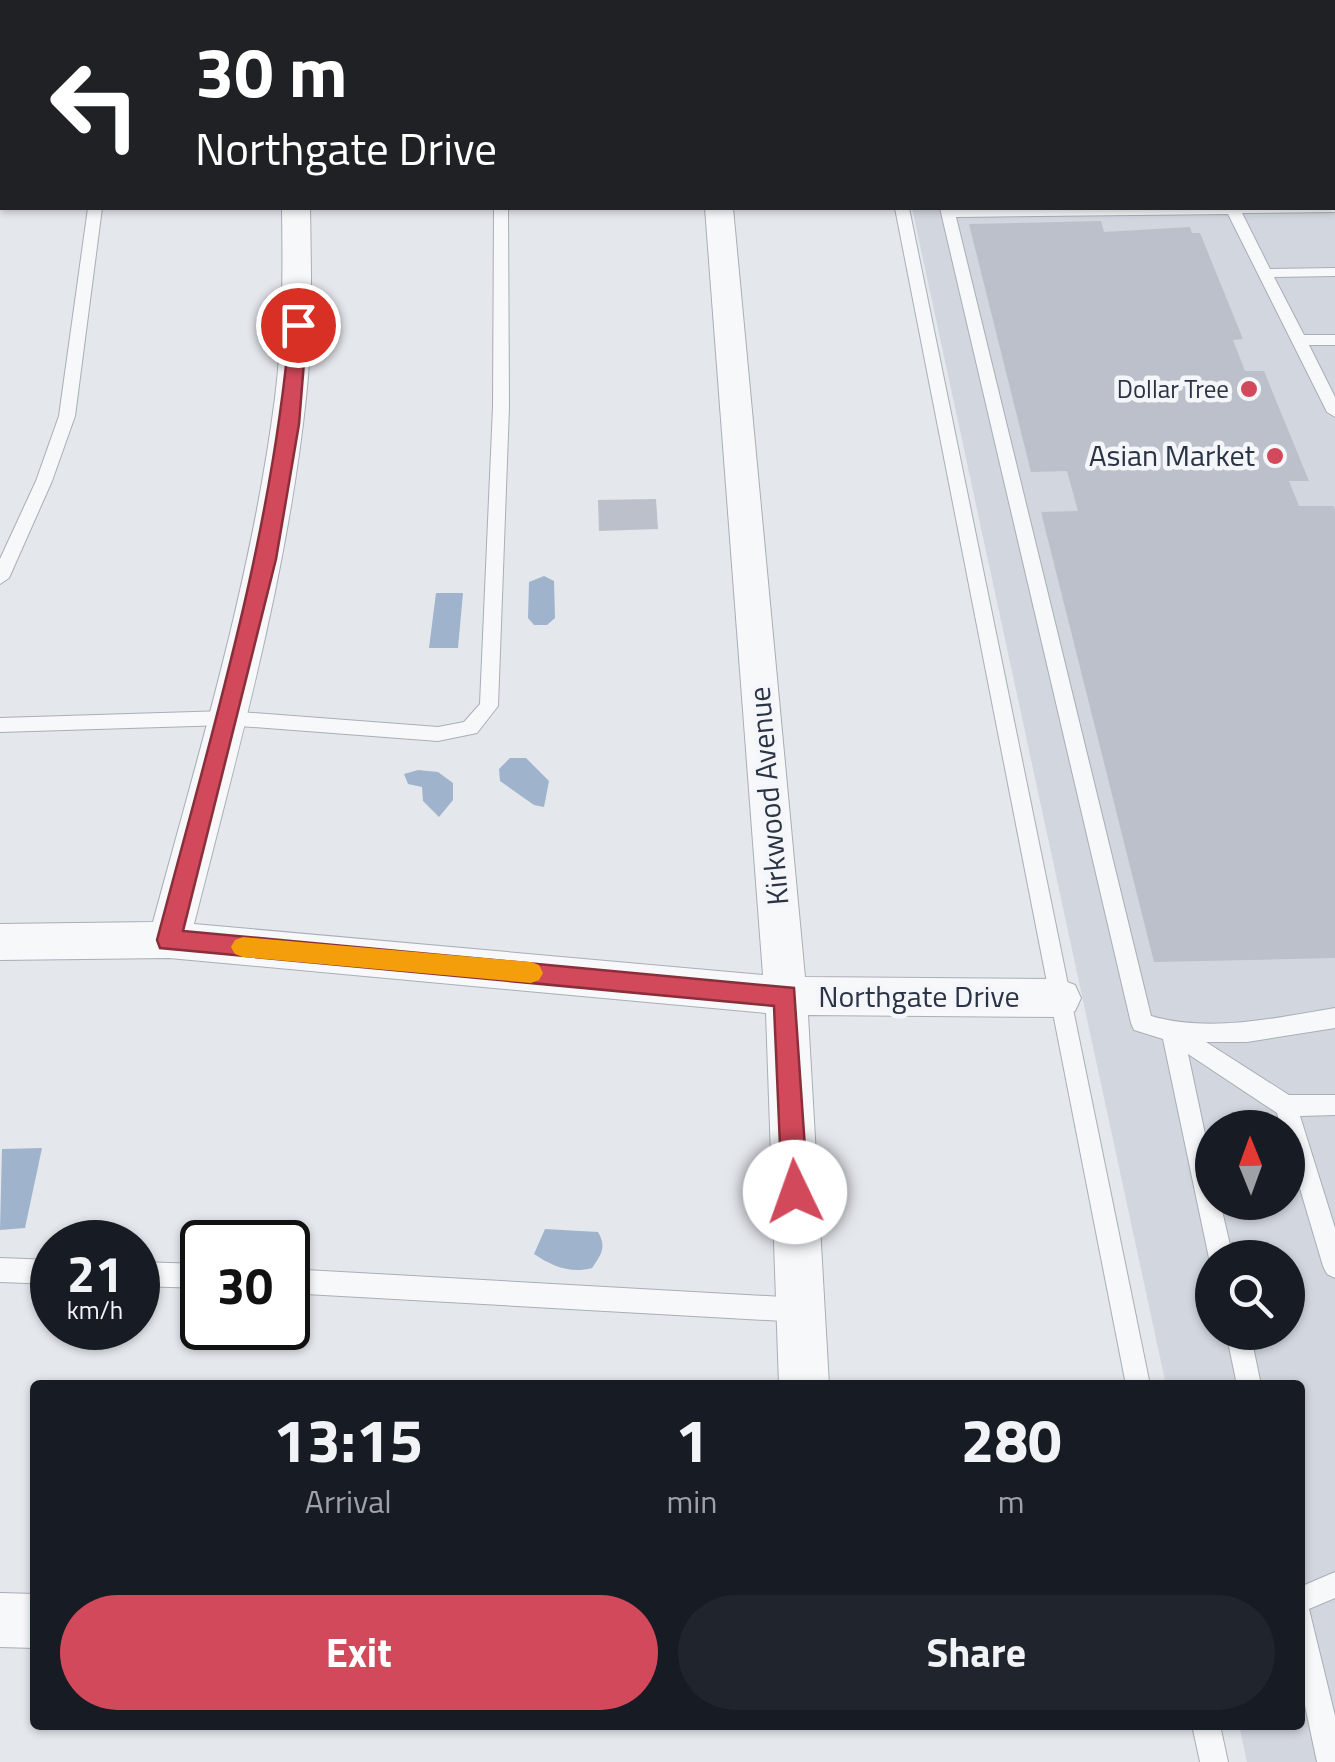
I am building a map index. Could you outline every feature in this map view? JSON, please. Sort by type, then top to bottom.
[{"type":"street","points":[[169,940],[266,559],[290,424],[298,325],[296,210]]},
{"type":"street","name":"Kirkwood Avenue","points":[[720,210],[786,996],[804,1380]]},
{"type":"street","name":"Northgate Drive","points":[[0,942],[169,940],[786,996],[1060,998]]},
{"type":"street","points":[[0,1620],[30,1621]]},
{"type":"lane","points":[[0,578],[44,481],[67,416],[95,210]]},
{"type":"lane","points":[[0,725],[226,718],[438,734],[470,728],[489,706],[501,407],[501,210]]},
{"type":"lane","points":[[902,210],[1137,1380]]},
{"type":"lane","points":[[948,210],[1142,1023],[1172,1032],[1286,1106],[1335,1105]]},
{"type":"lane","points":[[1233,210],[1335,412]]},
{"type":"lane","points":[[1264,273],[1335,272]]},
{"type":"lane","points":[[1298,340],[1335,340]]},
{"type":"lane","points":[[1172,1032],[1248,1032],[1335,1018]]},
{"type":"lane","points":[[1172,1032],[1217,1240]]},
{"type":"lane","points":[[1286,1106],[1335,1266]]},
{"type":"lane","points":[[0,1270],[30,1271]]},
{"type":"lane","points":[[310,1281],[801,1310]]},
{"type":"lane","points":[[1242,1350],[1248,1380]]},
{"type":"lane","points":[[1305,1598],[1335,1585]]},
{"type":"lane","points":[[1305,1642],[1331,1762]]},
{"type":"lane","points":[[1207,1730],[1214,1762]]},
{"type":"shaded area","points":[[912,210],[1335,210],[1335,1762],[1247,1762],[1240,1730],[1305,1730],[1305,1380],[1165,1380]]},
{"type":"water","points":[[544,576],[554,581],[555,618],[547,625],[534,625],[528,618],[529,582]]},
{"type":"water","points":[[436,593],[463,593],[458,648],[429,648]]},
{"type":"water","points":[[510,758],[526,758],[549,781],[544,807],[534,805],[500,781],[499,769]]},
{"type":"water","points":[[418,770],[438,772],[453,783],[453,800],[439,817],[423,801],[422,787],[408,784],[404,774]]},
{"type":"water","points":[[42,1148],[25,1228],[0,1230],[2,1149]]},
{"type":"water","points":[[545,1229],[598,1232],[602,1251],[592,1268],[562,1268],[534,1254]]},
{"type":"building","points":[[1101,221],[1104,232],[1190,227],[1192,233],[1200,233],[1243,339],[1233,340],[1245,371],[1264,371],[1309,481],[1289,481],[1299,506],[1333,506],[1335,510],[1335,958],[1154,962],[1041,512],[1078,511],[1067,471],[1031,472],[969,224]]},
{"type":"building","points":[[656,499],[658,529],[599,531],[598,500]]},
{"type":"slow traffic","points":[[243,947],[531,973]]},
{"type":"place","name":"Dollar Tree","points":[[1249,389]]},
{"type":"place","name":"Asian Market","points":[[1275,456]]},
{"type":"route","points":[[298,325],[290,424],[266,559],[169,940],[786,996],[795,1192]]}]
